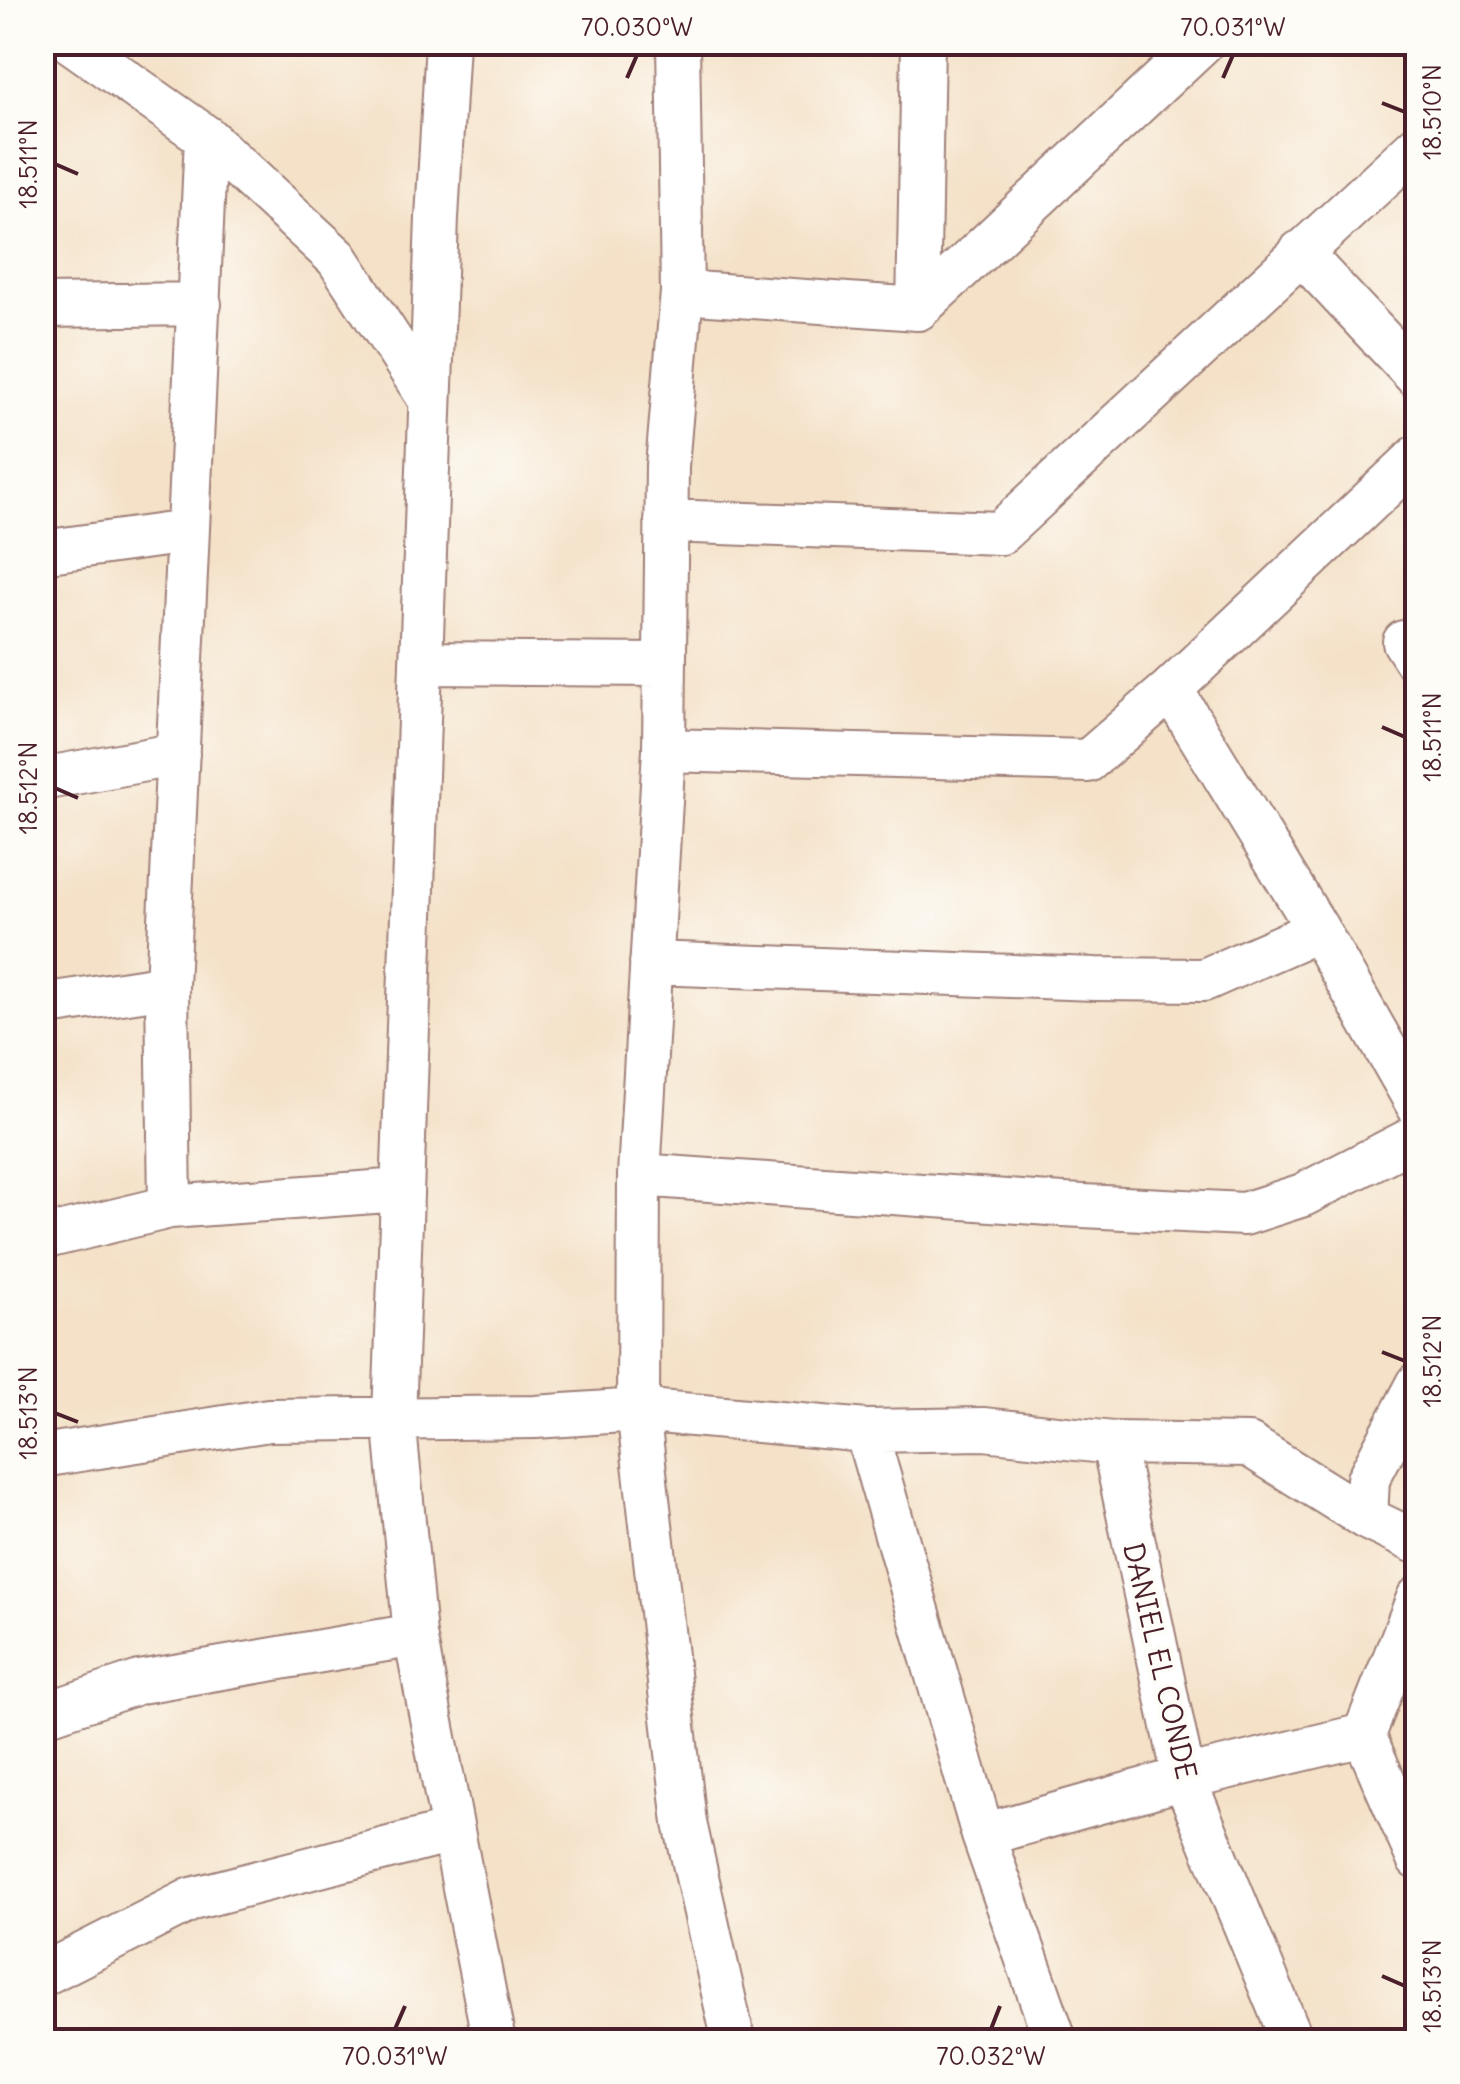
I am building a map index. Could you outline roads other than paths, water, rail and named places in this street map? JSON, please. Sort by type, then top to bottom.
[{"type":"street","points":[[71,42],[206,137],[337,258],[430,400]]},
{"type":"street","points":[[447,42],[430,400],[394,1418],[415,1635],[494,2042]]},
{"type":"street","points":[[678,42],[682,292],[668,466],[664,750],[639,1175],[638,1410],[686,1823],[734,2042]]},
{"type":"street","points":[[918,309],[923,42]]},
{"type":"street","points":[[682,292],[918,309],[1161,62],[1203,42]]},
{"type":"street","points":[[170,1206],[167,986],[206,137]]},
{"type":"street","points":[[666,521],[1000,533],[1418,146]]},
{"type":"street","points":[[1300,252],[1418,378]]},
{"type":"street","points":[[43,305],[200,304]]},
{"type":"street","points":[[664,750],[1088,761],[1171,689],[1418,456]]},
{"type":"street","points":[[42,552],[186,532]]},
{"type":"street","points":[[421,663],[663,665]]},
{"type":"street","points":[[1171,689],[1318,930],[1418,1106]]},
{"type":"street","points":[[42,779],[178,754]]},
{"type":"street","points":[[651,963],[1204,980],[1318,930]]},
{"type":"street","points":[[42,1005],[167,986]]},
{"type":"street","points":[[639,1175],[1244,1214],[1304,1195],[1418,1136]]},
{"type":"street","points":[[42,1238],[170,1206],[401,1190]]},
{"type":"street","points":[[1366,1518],[1368,1479],[1418,1384]]},
{"type":"street","points":[[42,1456],[268,1420],[535,1417],[638,1410],[866,1431],[984,1429],[1113,1442],[1249,1445],[1366,1518],[1418,1543]]},
{"type":"street","points":[[866,1431],[983,1835],[1056,2042]]},
{"type":"street","name":"DANIEL EL CONDE","points":[[1113,1442],[1184,1778],[1293,2042]]},
{"type":"street","points":[[1418,1598],[1364,1735],[1418,1859]]},
{"type":"street","points":[[42,1716],[140,1682],[415,1635]]},
{"type":"street","points":[[983,1835],[1184,1778],[1364,1735]]},
{"type":"street","points":[[42,1975],[192,1899],[451,1832]]}]
